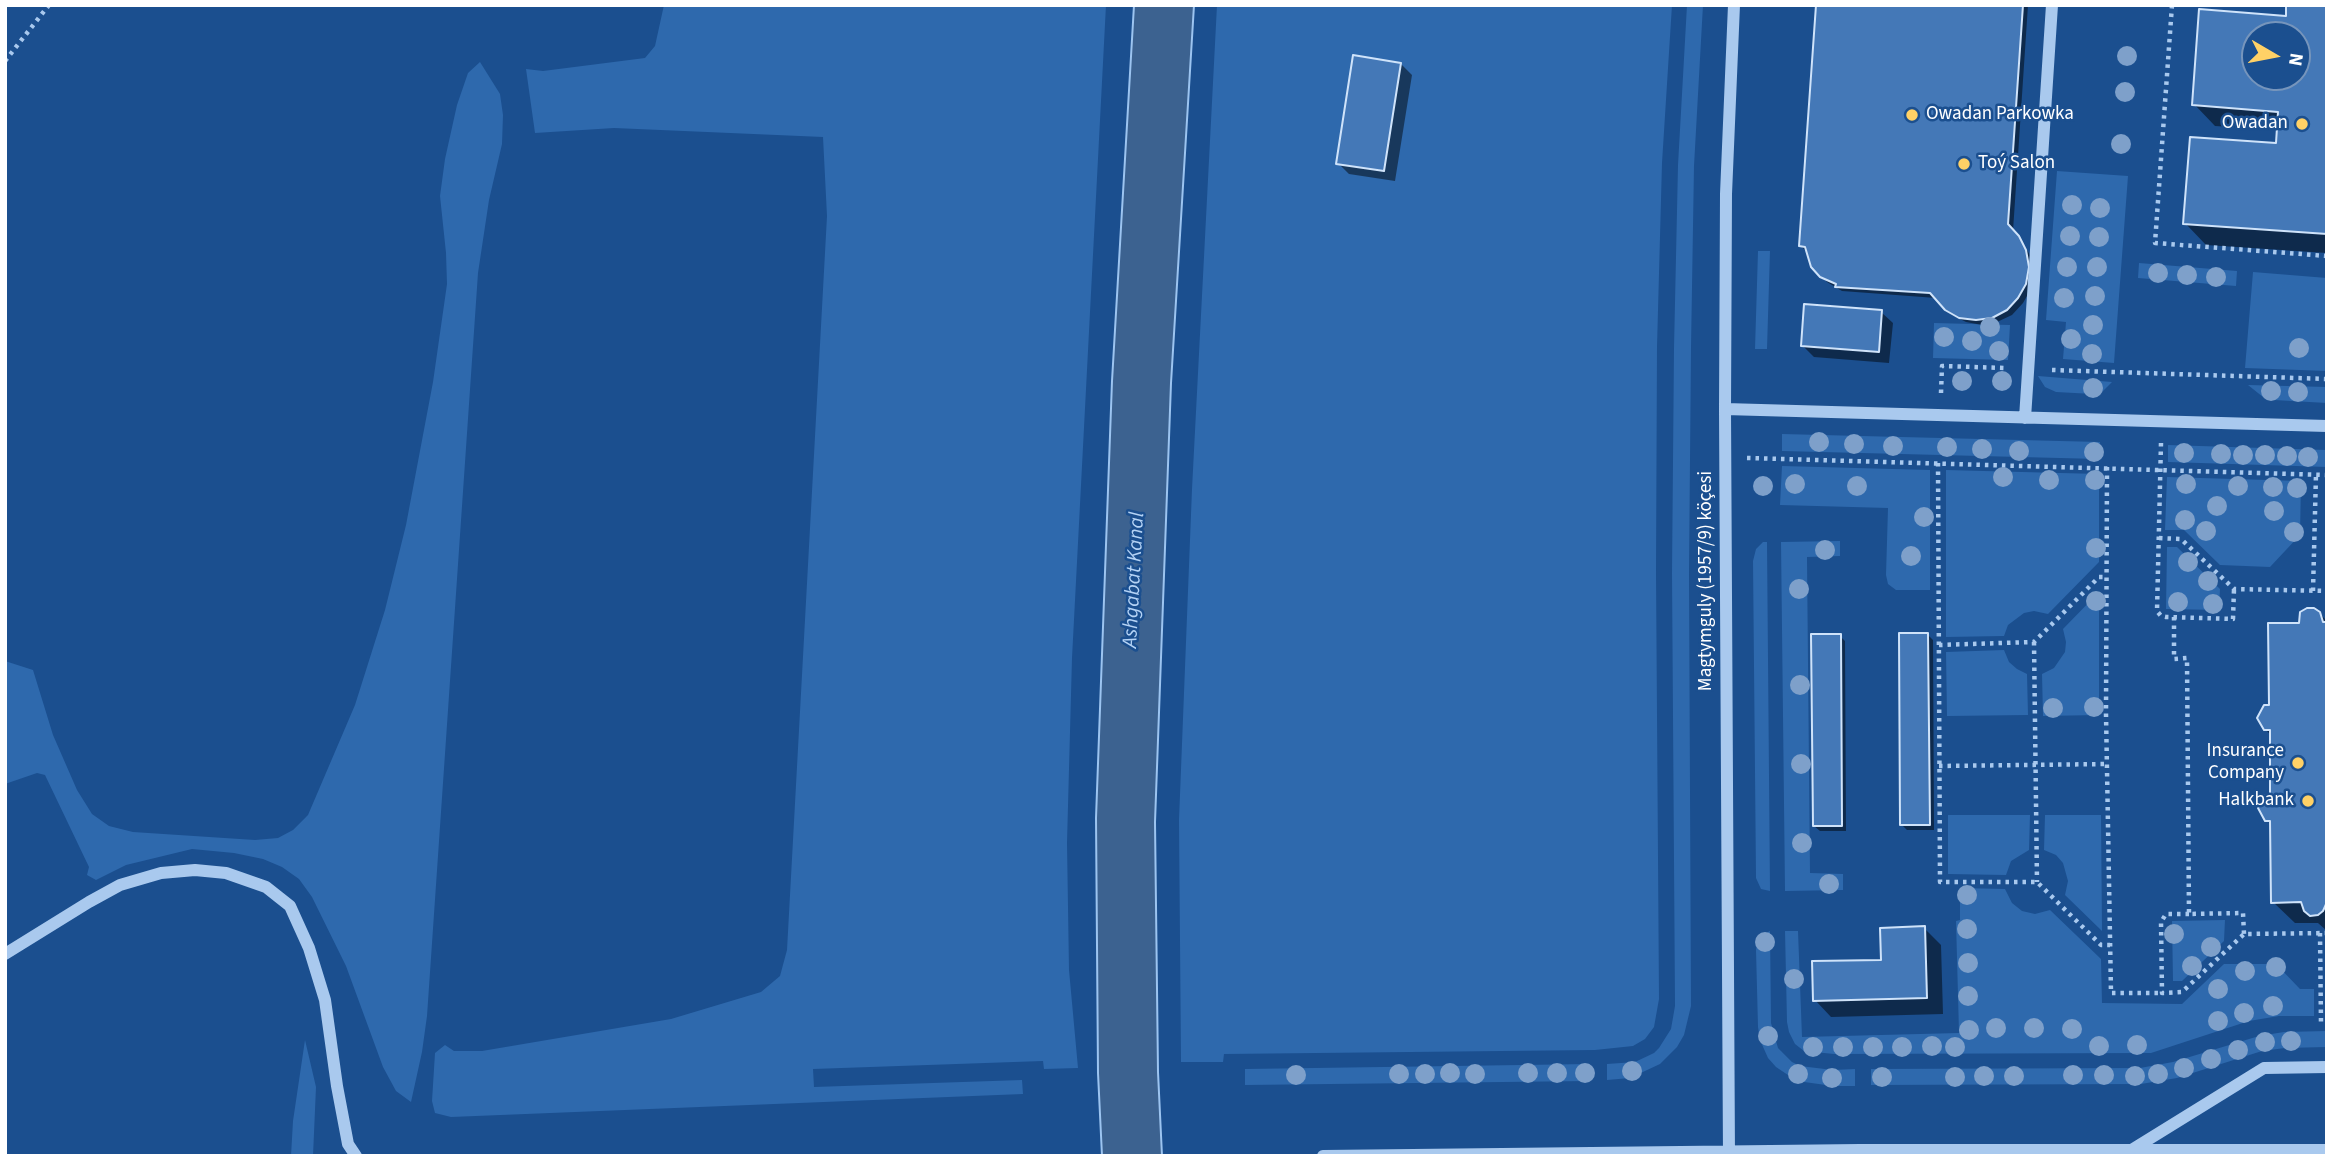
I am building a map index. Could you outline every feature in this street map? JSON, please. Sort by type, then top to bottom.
[{"type":"street","name":"Magtymguly (1957/9) köçesi","points":[[1729,1153],[1725,409],[1726,194],[1734,5]]},
{"type":"street","points":[[2025,418],[2052,5]]},
{"type":"street","points":[[1725,409],[2327,426]]},
{"type":"street","points":[[5,954],[120,885],[161,873],[195,870],[226,873],[266,887],[290,906],[309,948],[325,1000],[348,1144],[356,1156]]},
{"type":"street","points":[[2137,1153],[2264,1068],[2327,1067]]},
{"type":"street","points":[[1323,1156],[2327,1150]]},
{"type":"path","points":[[5,61],[49,5]]},
{"type":"path","points":[[2172,5],[2155,243],[2327,256]]},
{"type":"path","points":[[1941,389],[1942,366],[2327,379]]},
{"type":"path","points":[[2161,450],[2157,611],[2161,616],[2233,619],[2234,589]]},
{"type":"path","points":[[1755,458],[2327,475]]},
{"type":"path","points":[[1938,463],[1940,882],[2037,882],[2101,945],[2110,945]]},
{"type":"path","points":[[2107,467],[2107,764],[2111,993],[2182,992],[2244,934],[2327,933]]},
{"type":"path","points":[[2313,591],[2316,474]]},
{"type":"path","points":[[2159,538],[2181,539],[2234,589],[2327,591]]},
{"type":"path","points":[[1939,645],[2035,642],[2099,577],[2107,577]]},
{"type":"path","points":[[2174,617],[2174,659],[2187,658],[2189,914]]},
{"type":"path","points":[[2035,642],[2037,882]]},
{"type":"path","points":[[1939,766],[2107,764]]},
{"type":"path","points":[[2162,993],[2161,922],[2166,914],[2243,913],[2244,934]]},
{"type":"path","points":[[2320,933],[2321,1023]]},
{"type":"shaded area","points":[[664,5],[1106,5],[1072,658],[1067,843],[1069,970],[1078,1068],[1044,1069],[1043,1061],[813,1069],[814,1087],[1022,1080],[1023,1094],[451,1117],[435,1113],[432,1101],[435,1053],[445,1045],[454,1051],[482,1051],[671,1019],[761,992],[780,976],[787,950],[827,216],[823,137],[614,128],[535,133],[526,69],[543,71],[645,58],[655,46]]},
{"type":"shaded area","points":[[1217,5],[1672,5],[1662,163],[1657,347],[1659,999],[1654,1027],[1645,1039],[1633,1046],[1595,1050],[1224,1054],[1223,1062],[1181,1062],[1179,820],[1192,489]]},
{"type":"shaded area","points":[[1687,5],[1703,5],[1694,166],[1691,348],[1691,1006],[1684,1035],[1677,1047],[1660,1064],[1630,1078],[1607,1080],[1607,1064],[1635,1062],[1659,1048],[1671,1029],[1675,1006],[1672,573],[1674,348],[1678,165]]},
{"type":"shaded area","points":[[480,62],[500,94],[503,115],[502,144],[489,200],[478,273],[427,1016],[411,1102],[396,1091],[383,1067],[346,966],[312,897],[299,879],[282,867],[263,859],[234,853],[192,849],[126,865],[96,880],[87,875],[89,867],[45,775],[37,773],[5,784],[5,661],[33,670],[53,735],[77,790],[92,814],[109,826],[133,832],[255,840],[278,838],[293,830],[308,815],[355,705],[385,610],[406,525],[433,382],[447,284],[440,196],[445,159],[457,105],[468,73]]},
{"type":"shaded area","points":[[2057,171],[2128,176],[2114,363],[2063,359],[2066,322],[2046,320]]},
{"type":"shaded area","points":[[1758,251],[1770,251],[1767,349],[1755,349]]},
{"type":"shaded area","points":[[2139,263],[2237,271],[2236,286],[2138,278]]},
{"type":"shaded area","points":[[2253,272],[2327,278],[2327,371],[2245,368]]},
{"type":"shaded area","points":[[1934,323],[2010,325],[2008,360],[1933,358]]},
{"type":"shaded area","points":[[2038,376],[2112,382],[2103,391],[2093,394],[2056,392],[2045,387]]},
{"type":"shaded area","points":[[2248,385],[2327,387],[2327,403],[2274,400],[2263,397]]},
{"type":"shaded area","points":[[1782,434],[2100,442],[2099,459],[1782,451]]},
{"type":"shaded area","points":[[2168,445],[2327,450],[2327,467],[2168,462]]},
{"type":"shaded area","points":[[1782,466],[1930,470],[1930,590],[1896,590],[1888,584],[1888,508],[1780,505]]},
{"type":"shaded area","points":[[1946,470],[2099,474],[2099,562],[2048,614],[2034,611],[2024,613],[2008,625],[2004,636],[1946,637]]},
{"type":"shaded area","points":[[2167,477],[2301,481],[2300,535],[2270,567],[2220,565],[2184,530],[2165,530]]},
{"type":"shaded area","points":[[1840,541],[1840,556],[1807,557],[1810,873],[1843,874],[1843,890],[1785,891],[1781,542]]},
{"type":"shaded area","points":[[1763,542],[1767,542],[1770,891],[1761,889],[1756,878],[1753,561],[1756,549]]},
{"type":"shaded area","points":[[2167,547],[2177,547],[2220,589],[2219,610],[2166,609]]},
{"type":"shaded area","points":[[2099,592],[2099,715],[2043,716],[2042,674],[2054,668],[2065,652],[2063,629]]},
{"type":"shaded area","points":[[2004,650],[2009,662],[2027,674],[2028,715],[1947,716],[1946,652]]},
{"type":"shaded area","points":[[1948,815],[2030,815],[2029,850],[2011,861],[2006,875],[1948,874]]},
{"type":"shaded area","points":[[2045,815],[2101,815],[2102,931],[2065,895],[2068,881],[2063,863],[2056,855],[2044,850]]},
{"type":"shaded area","points":[[1960,888],[2005,889],[2012,903],[2022,911],[2035,914],[2050,910],[2101,959],[2102,1003],[2182,1004],[2224,964],[2276,964],[2300,989],[2314,989],[2314,1016],[2279,1016],[2249,1021],[2151,1053],[1834,1054],[1804,1051],[1795,1044],[1787,1022],[1785,931],[1798,931],[1802,1037],[1959,1033],[1956,921],[1960,920]]},
{"type":"shaded area","points":[[2225,920],[2224,941],[2182,981],[2173,981],[2172,921]]},
{"type":"shaded area","points":[[1770,931],[1771,1023],[1778,1048],[1800,1066],[1833,1070],[1855,1069],[1855,1086],[1797,1081],[1768,1058],[1758,1027],[1756,950],[1758,937]]},
{"type":"shaded area","points":[[2327,1031],[2327,1047],[2262,1051],[2177,1078],[2141,1084],[1871,1085],[1871,1069],[2140,1068],[2173,1062],[2259,1036],[2284,1032]]},
{"type":"shaded area","points":[[305,1040],[316,1087],[313,1156],[291,1156],[293,1121]]},
{"type":"shaded area","points":[[1590,1064],[1590,1081],[1245,1085],[1245,1069]]},
{"type":"water","name":"Ashgabat Kanal","points":[[1134,5],[1194,5],[1171,383],[1155,822],[1158,1072],[1162,1156],[1102,1156],[1098,1073],[1096,818],[1112,381]]},
{"type":"building","name":"Owadan Parkowka","points":[[1816,5],[2023,5],[2008,224],[2019,236],[2026,250],[2029,267],[2026,284],[2007,310],[1992,318],[1959,318],[1945,310],[1930,293],[1835,287],[1836,284],[1820,277],[1811,267],[1805,247],[1799,246]]},
{"type":"building","name":"Owadan","points":[[2286,5],[2327,5],[2327,234],[2183,224],[2190,137],[2276,143],[2278,112],[2192,105],[2199,9],[2286,16]]},
{"type":"building","points":[[1353,55],[1401,63],[1384,171],[1336,164]]},
{"type":"building","points":[[1804,304],[1882,310],[1879,352],[1801,346]]},
{"type":"building","name":"Insurance Company","points":[[2307,608],[2320,612],[2323,622],[2327,622],[2327,902],[2323,911],[2310,916],[2304,911],[2301,902],[2271,903],[2270,821],[2265,821],[2258,808],[2265,795],[2270,795],[2270,730],[2264,730],[2257,718],[2264,705],[2269,705],[2268,623],[2299,623],[2300,612]]},
{"type":"building","points":[[1899,633],[1928,633],[1930,825],[1900,825]]},
{"type":"building","points":[[1811,634],[1841,634],[1842,826],[1813,826]]},
{"type":"building","points":[[1925,926],[1927,998],[1813,1001],[1812,961],[1881,960],[1880,928]]},
{"type":"place","name":"Owadan Parkowka","points":[[1912,115]]},
{"type":"place","name":"Owadan","points":[[2302,124]]},
{"type":"place","name":"Toý Salon","points":[[1964,164]]},
{"type":"place","name":"Insurance Company","points":[[2298,763]]},
{"type":"place","name":"Halkbank","points":[[2308,801]]}]
